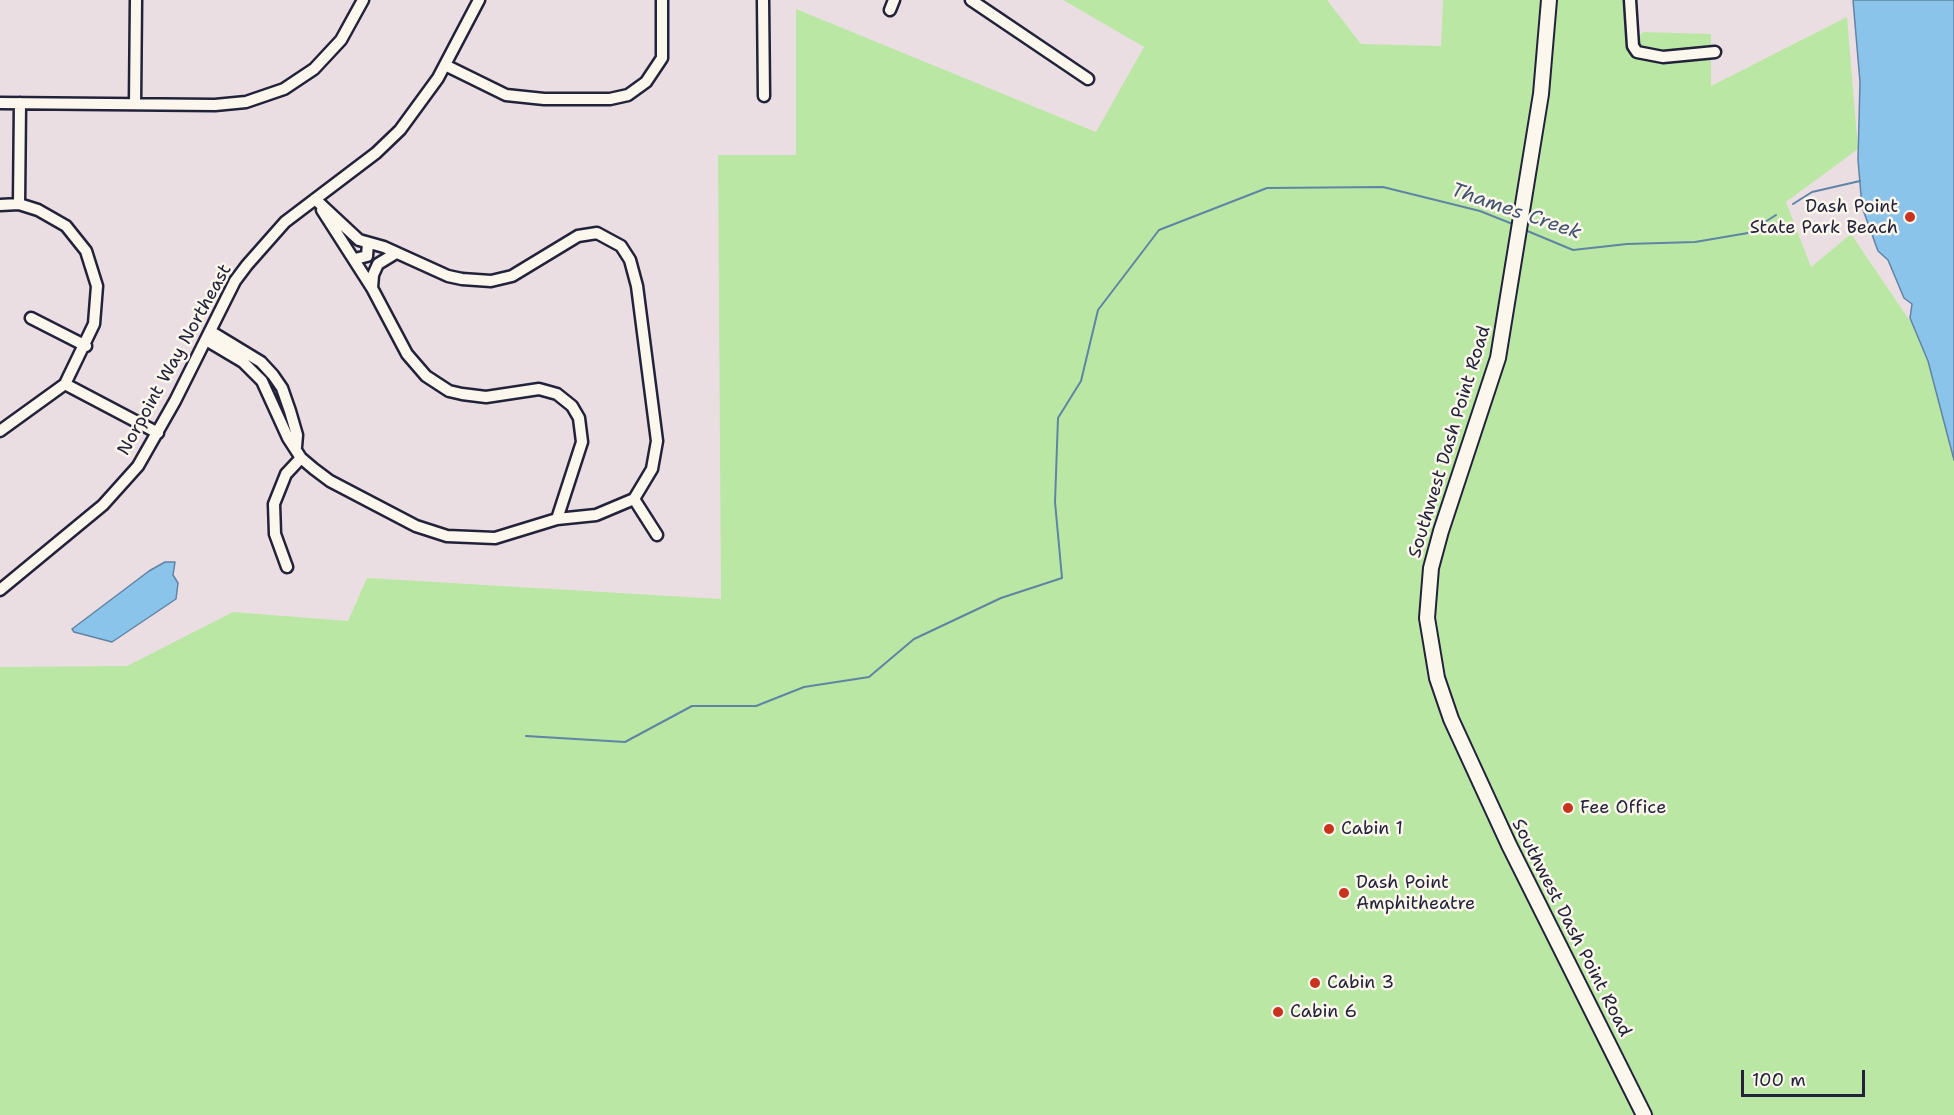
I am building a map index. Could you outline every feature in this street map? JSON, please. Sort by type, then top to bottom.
[{"type":"main road","name":"Southwest Dash Point Road","points":[[1549,0],[1541,94],[1498,358],[1431,568],[1427,618],[1429,643],[1437,678],[1451,719],[1473,771],[1644,1115]]},
{"type":"street","points":[[135,104],[136,0]]},
{"type":"street","points":[[0,103],[234,104],[284,89],[305,77],[334,48],[363,0]]},
{"type":"street","name":"Norpoint Way Northeast","points":[[0,590],[103,505],[138,466],[158,433],[235,281],[246,265],[285,222],[376,153],[400,130],[420,105],[445,65],[479,0]]},
{"type":"street","points":[[445,65],[483,86],[517,97],[610,99],[628,95],[646,82],[662,58],[662,0]]},
{"type":"street","points":[[763,0],[764,96]]},
{"type":"street","points":[[970,0],[1088,80]]},
{"type":"street","points":[[1630,0],[1633,46],[1637,52],[1663,57],[1715,52]]},
{"type":"street","points":[[19,204],[20,103]]},
{"type":"street","points":[[208,335],[243,362],[262,381],[288,438],[296,447],[301,458],[330,481],[385,512],[416,526],[447,536],[495,538],[557,519],[596,515],[634,499],[652,469],[657,441],[638,286],[630,260],[621,246],[597,233],[578,236],[522,272],[491,281],[448,276],[396,253],[359,240],[315,199]]},
{"type":"street","points":[[315,199],[355,259],[407,354],[426,376],[438,385],[462,394],[486,397],[539,389],[557,394],[572,406],[579,418],[582,442],[557,519]]},
{"type":"street","points":[[0,205],[19,204],[60,221],[86,251],[97,286],[96,315],[86,346],[65,384],[0,431]]},
{"type":"street","points":[[355,259],[367,256],[368,243]]},
{"type":"street","points":[[372,288],[373,275],[378,264],[396,253]]},
{"type":"street","points":[[31,318],[86,346]]},
{"type":"street","points":[[65,384],[158,433]]},
{"type":"street","points":[[287,567],[275,534],[274,504],[286,474],[301,458]]},
{"type":"street","points":[[634,499],[657,536]]},
{"type":"green space","points":[[1063,0],[1327,0],[1361,44],[1441,46],[1443,0],[1625,0],[1626,49],[1643,32],[1711,34],[1711,86],[1847,17],[1858,149],[1786,202],[1811,267],[1851,234],[1912,324],[1928,361],[1954,460],[1954,1115],[0,1115],[0,667],[127,666],[233,612],[348,621],[367,578],[721,599],[718,155],[796,155],[796,9],[1096,132],[1144,47]]},
{"type":"water","name":"Dash Point State Park Beach","points":[[1853,0],[1954,0],[1954,460],[1928,361],[1910,318],[1912,304],[1904,298],[1888,260],[1878,251],[1862,207],[1858,160],[1860,82]]},
{"type":"water","points":[[165,562],[175,562],[173,575],[178,583],[176,599],[112,642],[74,632],[72,629],[149,571]]},
{"type":"waterway","name":"Thames Creek","points":[[1793,204],[1812,192],[1860,181]]},
{"type":"waterway","name":"Thames Creek","points":[[526,736],[625,742],[692,706],[756,706],[804,687],[869,677],[914,639],[1001,598],[1062,578],[1055,502],[1058,418],[1081,381],[1098,310],[1159,230],[1267,188],[1383,187],[1480,211],[1515,225]]},
{"type":"waterway","name":"Thames Creek","points":[[1525,230],[1573,250],[1627,244],[1695,242],[1748,233],[1776,215]]},
{"type":"place","name":"Dash Point State Park Beach","points":[[1910,217]]},
{"type":"place","name":"Fee Office","points":[[1568,808]]},
{"type":"place","name":"Cabin 1","points":[[1329,829]]},
{"type":"place","name":"Dash Point Amphitheatre","points":[[1344,893]]},
{"type":"place","name":"Cabin 3","points":[[1315,983]]},
{"type":"place","name":"Cabin 6","points":[[1278,1012]]}]
